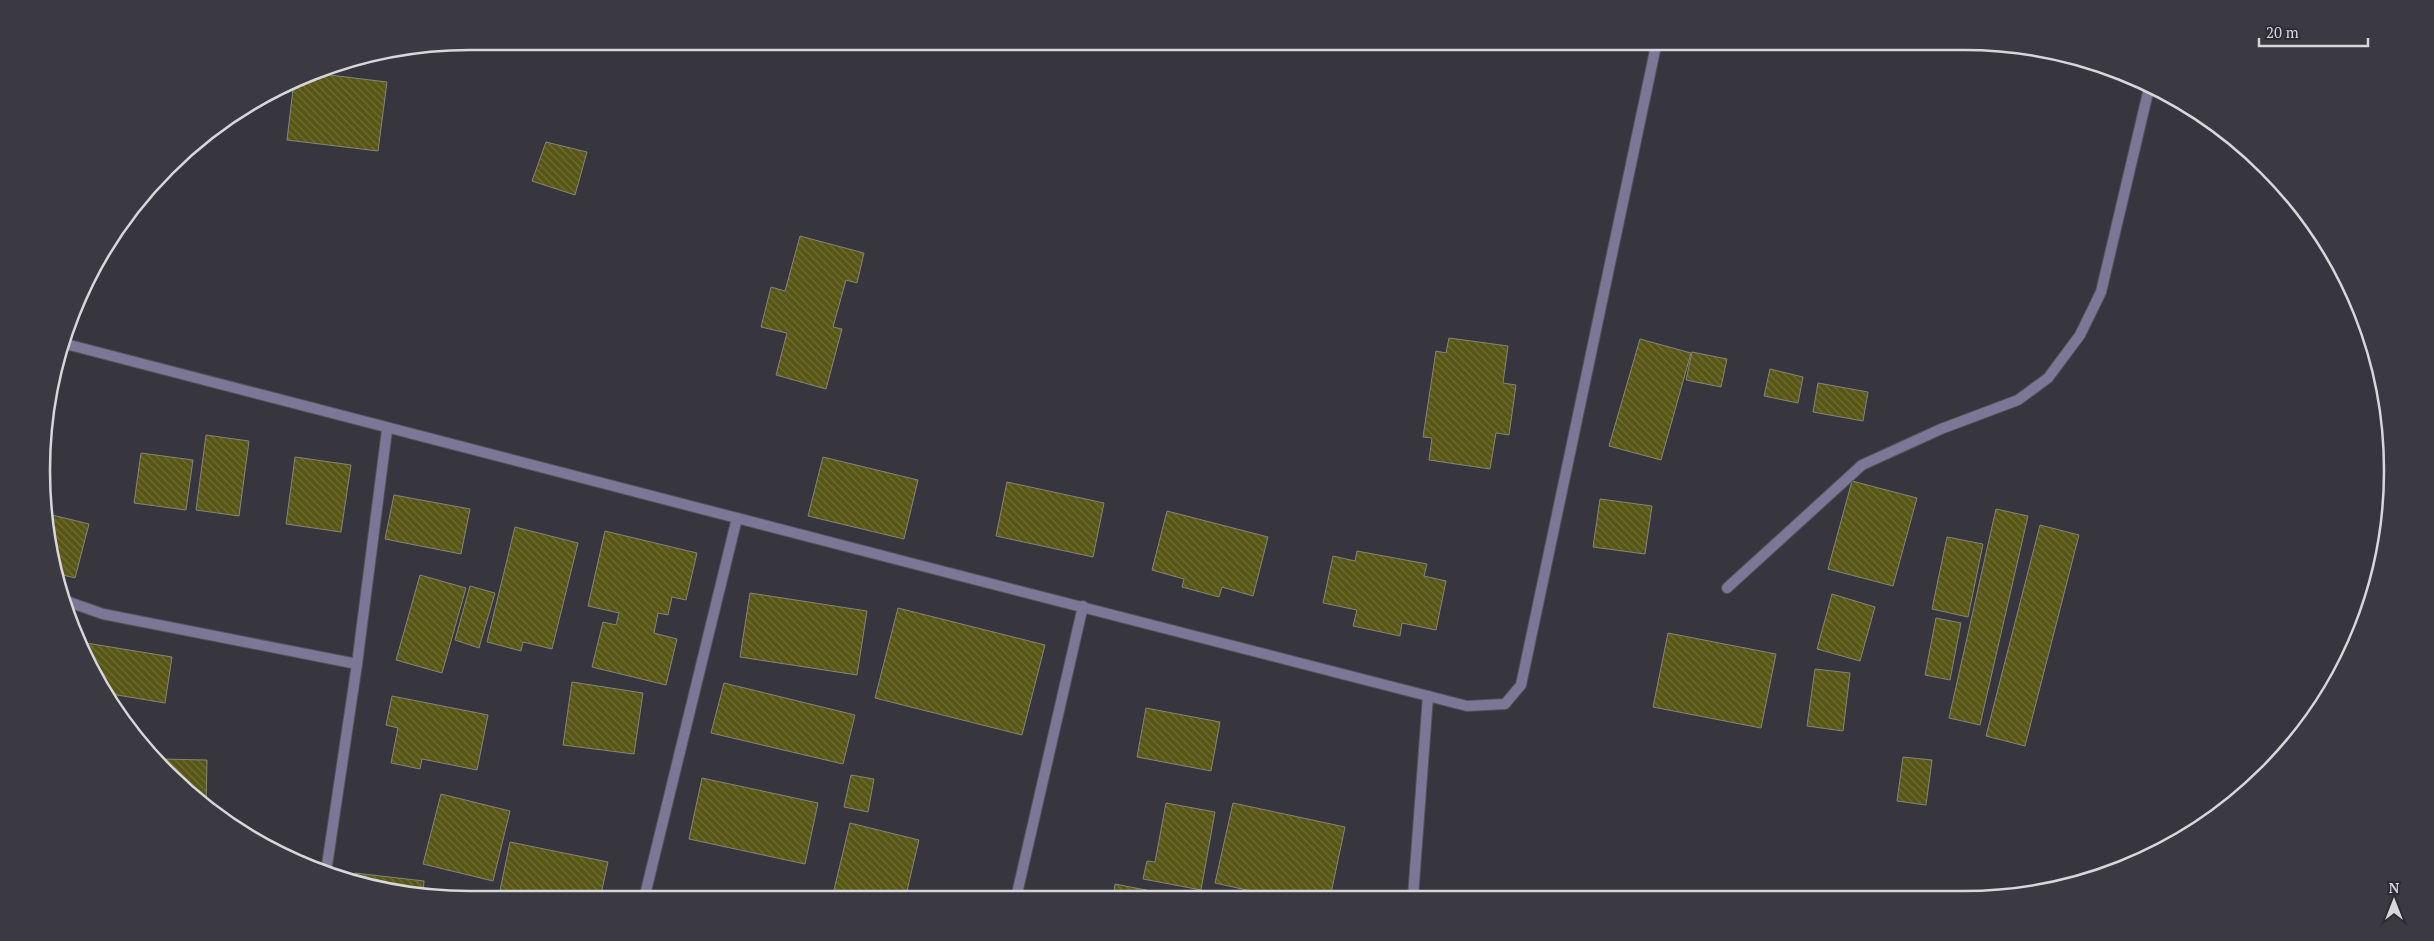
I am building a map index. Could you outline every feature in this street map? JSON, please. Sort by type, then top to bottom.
[{"type":"street","points":[[69,345],[387,430],[1083,606],[1467,706],[1505,704],[1521,685],[1656,50]]},
{"type":"street","points":[[1727,588],[1862,464],[1941,429],[2018,400],[2048,378],[2080,335],[2101,292],[2148,93]]},
{"type":"street","points":[[327,866],[357,664],[387,430]]},
{"type":"street","points":[[646,891],[737,518]]},
{"type":"street","points":[[71,603],[103,614],[357,664]]},
{"type":"street","points":[[1018,891],[1083,606]]},
{"type":"street","points":[[1414,891],[1428,696]]},
{"type":"building","points":[[328,75],[387,82],[378,151],[287,140],[293,89]]},
{"type":"building","points":[[546,142],[587,152],[575,195],[532,181]]},
{"type":"building","points":[[800,236],[864,253],[857,283],[846,280],[833,327],[842,329],[826,389],[776,375],[787,333],[761,327],[771,287],[785,291]]},
{"type":"building","points":[[1449,338],[1508,346],[1503,383],[1516,385],[1509,435],[1496,433],[1490,469],[1429,460],[1432,438],[1423,437],[1436,351],[1446,353]]},
{"type":"building","points":[[1640,339],[1691,353],[1661,460],[1609,446]]},
{"type":"building","points":[[1692,352],[1727,359],[1721,387],[1686,380]]},
{"type":"building","points":[[1770,369],[1803,377],[1798,403],[1764,396]]},
{"type":"building","points":[[1818,383],[1868,392],[1863,421],[1813,412]]},
{"type":"building","points":[[206,435],[249,441],[239,516],[196,510]]},
{"type":"building","points":[[141,453],[193,460],[186,510],[134,503]]},
{"type":"building","points":[[295,457],[351,465],[341,532],[286,524]]},
{"type":"building","points":[[823,457],[918,480],[904,539],[808,516]]},
{"type":"building","points":[[1852,481],[1917,498],[1893,586],[1828,569]]},
{"type":"building","points":[[1007,482],[1104,503],[1093,557],[996,536]]},
{"type":"building","points":[[394,495],[470,509],[461,554],[385,539]]},
{"type":"building","points":[[1600,499],[1652,506],[1645,554],[1593,547]]},
{"type":"building","points":[[1996,509],[2028,516],[1980,725],[1949,718]]},
{"type":"building","points":[[1167,511],[1268,537],[1253,596],[1222,587],[1219,597],[1182,587],[1184,579],[1152,570]]},
{"type":"building","points":[[53,515],[89,524],[75,578],[63,575]]},
{"type":"building","points":[[2040,525],[2079,535],[2025,746],[1986,736]]},
{"type":"building","points":[[515,527],[578,543],[552,649],[523,642],[521,651],[487,642]]},
{"type":"building","points":[[605,531],[697,553],[686,600],[672,597],[668,615],[658,613],[654,633],[677,639],[666,685],[592,667],[603,622],[616,625],[619,613],[588,606]]},
{"type":"building","points":[[1947,537],[1983,544],[1968,617],[1932,609]]},
{"type":"building","points":[[1357,551],[1427,564],[1424,576],[1446,581],[1436,630],[1402,623],[1400,636],[1353,626],[1357,610],[1323,603],[1333,556],[1355,561]]},
{"type":"building","points":[[420,575],[466,588],[442,673],[396,660]]},
{"type":"building","points":[[470,586],[495,593],[479,648],[455,640]]},
{"type":"building","points":[[750,593],[867,611],[857,675],[740,657]]},
{"type":"building","points":[[1832,594],[1875,607],[1860,661],[1817,649]]},
{"type":"building","points":[[898,608],[1045,645],[1022,735],[875,698]]},
{"type":"building","points":[[1936,618],[1961,623],[1950,680],[1925,675]]},
{"type":"building","points":[[1668,633],[1776,654],[1761,728],[1653,707]]},
{"type":"building","points":[[87,643],[172,657],[165,703],[115,695]]},
{"type":"building","points":[[1815,669],[1850,673],[1843,731],[1807,726]]},
{"type":"building","points":[[572,682],[643,693],[634,754],[563,745]]},
{"type":"building","points":[[724,683],[855,715],[843,764],[711,733]]},
{"type":"building","points":[[392,696],[488,715],[477,770],[422,759],[420,769],[391,763],[398,728],[386,725]]},
{"type":"building","points":[[1146,708],[1220,722],[1211,771],[1137,757]]},
{"type":"building","points":[[1903,757],[1932,760],[1926,805],[1897,801]]},
{"type":"building","points":[[165,759],[207,760],[206,797]]},
{"type":"building","points":[[851,775],[874,779],[868,812],[844,807]]},
{"type":"building","points":[[702,778],[818,803],[805,864],[689,839]]},
{"type":"building","points":[[441,794],[510,811],[493,881],[423,864]]},
{"type":"building","points":[[1166,803],[1215,812],[1201,890],[1143,879],[1147,861],[1155,862]]},
{"type":"building","points":[[1233,803],[1345,827],[1331,891],[1251,891],[1215,883]]},
{"type":"building","points":[[850,823],[919,840],[907,891],[834,891]]},
{"type":"building","points":[[510,842],[608,862],[602,891],[500,891]]},
{"type":"building","points":[[355,873],[424,881],[423,888],[388,883],[355,875]]},
{"type":"building","points":[[1115,884],[1151,891],[1114,891]]}]
